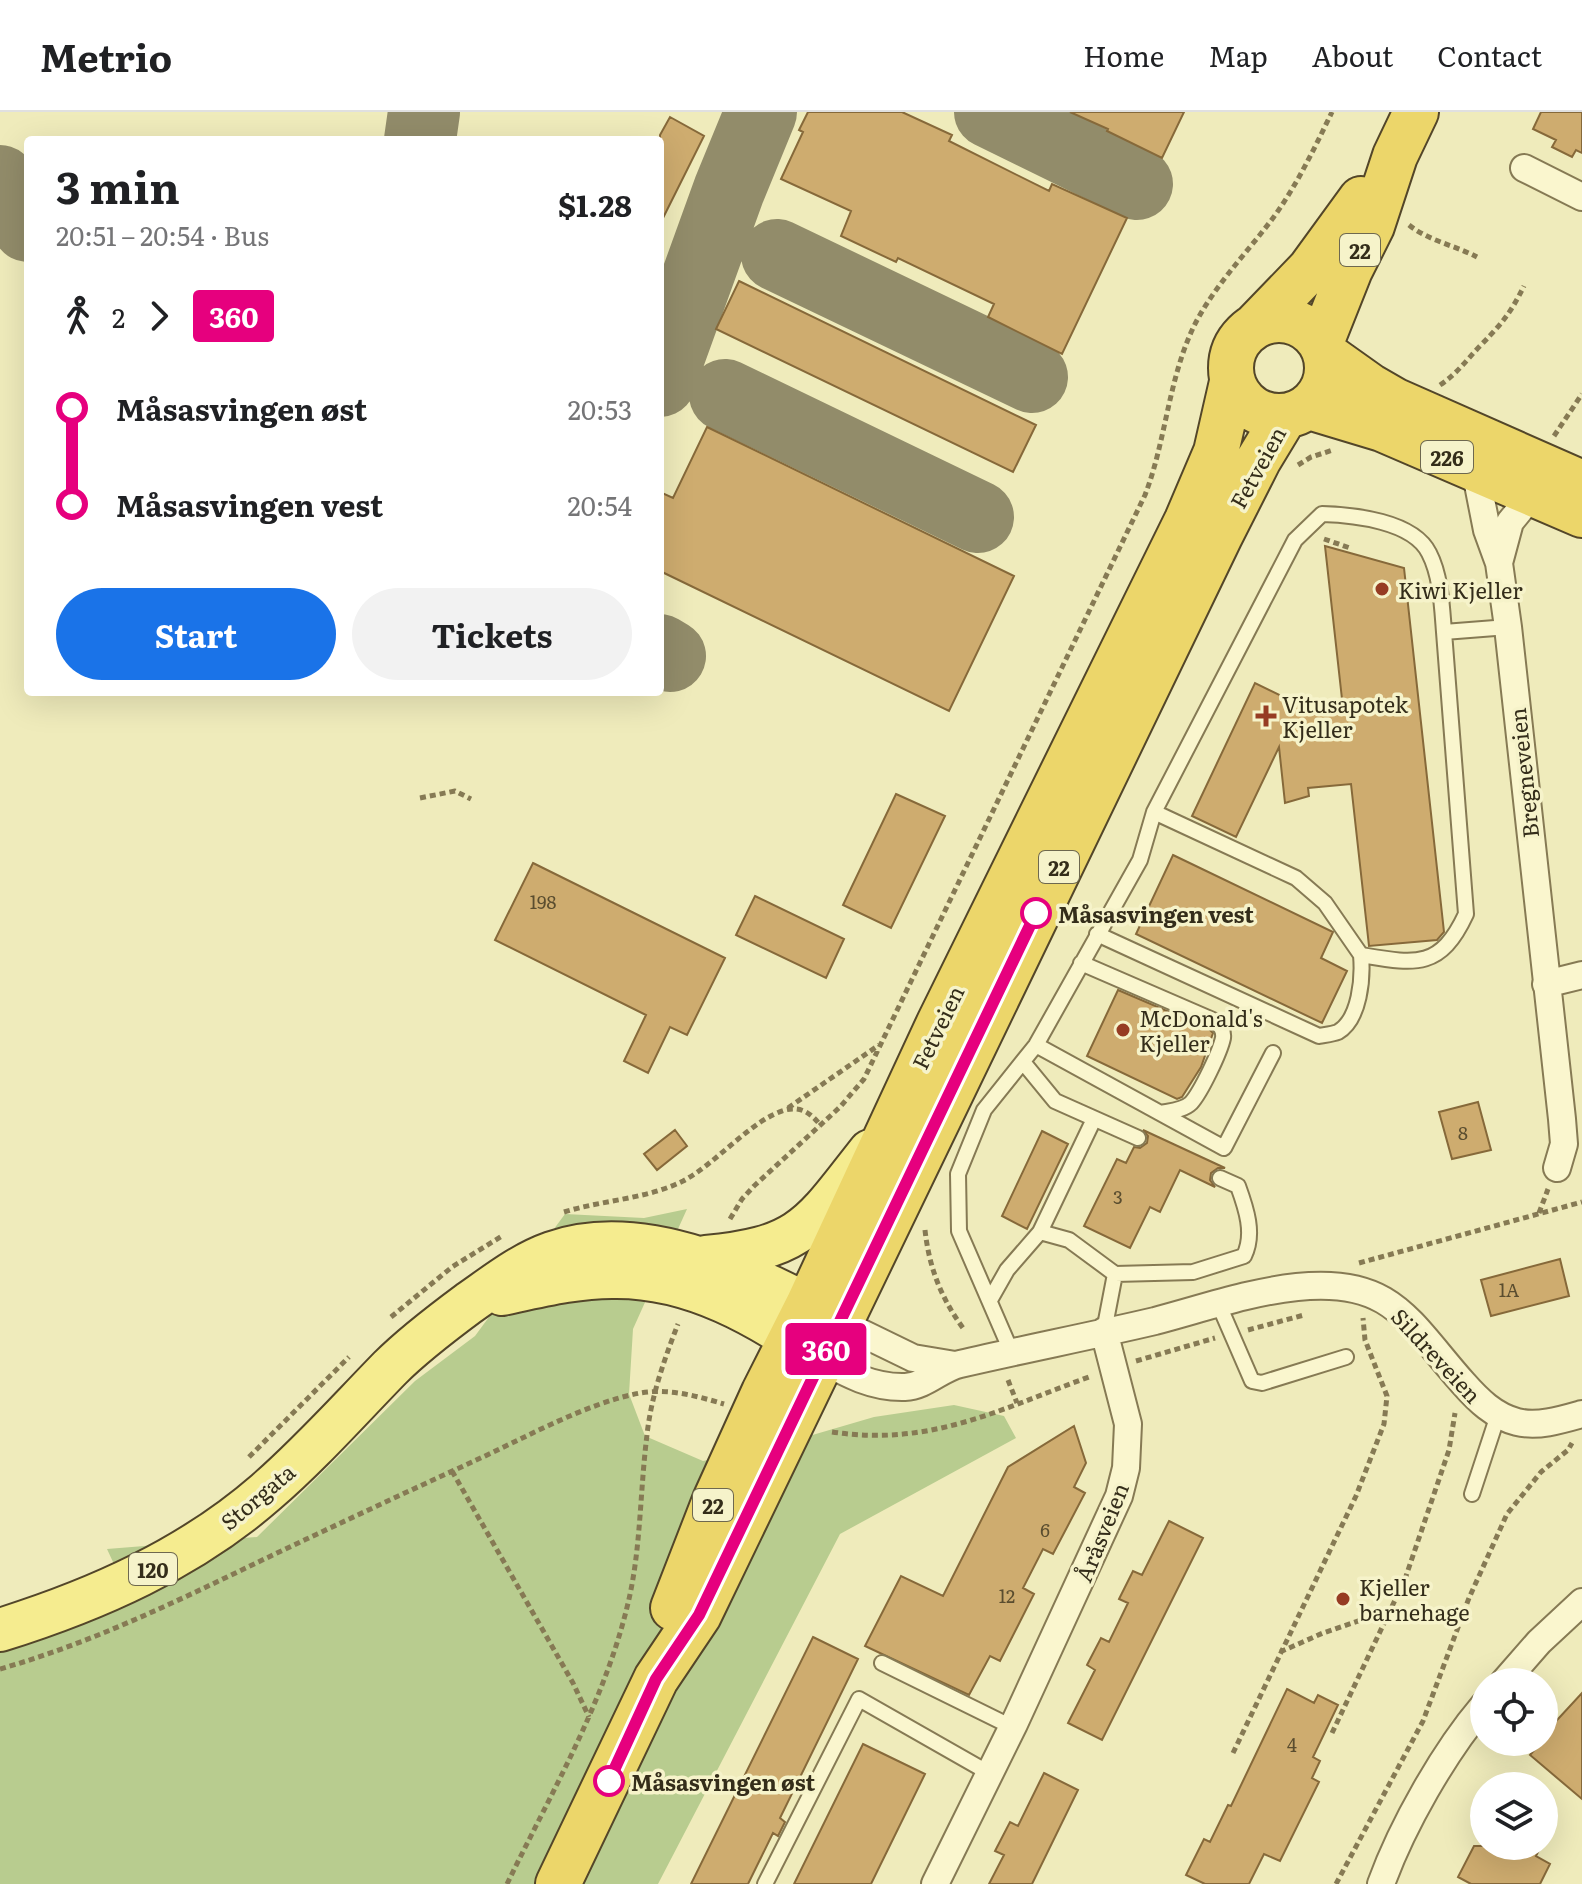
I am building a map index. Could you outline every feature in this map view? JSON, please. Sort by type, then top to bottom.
[{"type":"highway","name":"22","points":[[1297,412],[1324,388],[1328,365],[1323,348],[1350,270],[1372,226],[1395,156],[1416,112]]},
{"type":"highway","name":"22","points":[[1232,382],[1232,356],[1237,344],[1310,269],[1395,156]]},
{"type":"highway","points":[[1255,326],[1267,321],[1291,321],[1313,333],[1323,348]]},
{"type":"highway","name":"226","points":[[1323,348],[1370,386],[1396,401],[1582,483]]},
{"type":"highway","points":[[1232,382],[1238,395],[1259,412],[1297,412]]},
{"type":"highway","name":"Fetveien","points":[[815,1331],[890,1125],[1187,520],[1216,452],[1232,382]]},
{"type":"highway","name":"226","points":[[1297,412],[1360,421],[1582,515]]},
{"type":"highway","name":"Fetveien","points":[[558,1884],[656,1679],[673,1608],[736,1454],[815,1331],[1259,459],[1297,412]]},
{"type":"main road","points":[[699,1257],[759,1250],[773,1246],[807,1227],[890,1125]]},
{"type":"main road","name":"Storgata","points":[[0,1630],[122,1585],[177,1556],[224,1525],[287,1473],[392,1365],[473,1300],[519,1269],[552,1253],[613,1244],[699,1257],[744,1274],[815,1331]]},
{"type":"main road","name":"Storgata","points":[[473,1300],[587,1279],[642,1278],[683,1285],[815,1331]]},
{"type":"street","points":[[1524,168],[1582,197]]},
{"type":"street","name":"Bregneveien","points":[[1475,469],[1487,530],[1499,563],[1508,627],[1564,1144],[1557,1168]]},
{"type":"street","name":"Bregneveien","points":[[1499,563],[1510,522],[1532,495]]},
{"type":"street","points":[[1546,984],[1582,975]]},
{"type":"street","name":"Sildreveien","points":[[1104,1331],[1294,1287],[1342,1285],[1377,1296],[1408,1318],[1473,1394],[1498,1415],[1517,1422],[1578,1425]]},
{"type":"street","points":[[815,1331],[861,1381],[907,1387],[931,1380],[955,1365]]},
{"type":"street","points":[[815,1331],[913,1358],[955,1365],[1007,1362],[1104,1331]]},
{"type":"street","name":"Åråsveien","points":[[935,1884],[1119,1496],[1127,1457],[1128,1424],[1104,1331]]},
{"type":"street","points":[[1516,1668],[1582,1602]]},
{"type":"street","points":[[1391,1880],[1404,1831],[1456,1741],[1470,1723]]},
{"type":"lane","points":[[1007,1362],[990,1300],[959,1231],[958,1174],[984,1110],[1036,1045],[1140,860],[1154,812],[1295,540],[1322,514],[1357,515],[1410,533],[1429,552],[1441,596],[1466,914],[1454,939],[1436,954],[1413,963],[1361,955]]},
{"type":"lane","points":[[1444,632],[1508,627]]},
{"type":"lane","points":[[1097,934],[1319,1036],[1337,1032],[1350,1019],[1363,977],[1361,955],[1325,903],[1296,878],[1154,812]]},
{"type":"lane","points":[[1081,963],[1215,1021],[1222,1028],[1223,1037],[1191,1102],[1182,1109],[1161,1113]]},
{"type":"lane","points":[[1036,1045],[1224,1148],[1273,1053]]},
{"type":"lane","points":[[1023,1062],[1055,1101],[1138,1138]]},
{"type":"lane","points":[[990,1300],[1007,1270],[1040,1232],[1094,1119]]},
{"type":"lane","points":[[1040,1232],[1069,1240],[1115,1274],[1193,1272],[1244,1256],[1250,1244],[1238,1186],[1220,1178]]},
{"type":"lane","points":[[1104,1331],[1115,1274]]},
{"type":"lane","points":[[1219,1305],[1234,1333],[1252,1381],[1262,1383],[1346,1357]]},
{"type":"lane","points":[[1472,1494],[1498,1415]]},
{"type":"lane","points":[[882,1663],[1012,1727]]},
{"type":"lane","points":[[765,1884],[859,1699],[989,1773]]},
{"type":"path","points":[[727,1225],[742,1199],[754,1186],[821,1126],[864,1079],[1145,495],[1154,471],[1176,374],[1193,329],[1219,287],[1287,197],[1332,112]]},
{"type":"path","points":[[1404,221],[1427,238],[1447,243],[1477,257]]},
{"type":"path","points":[[1428,391],[1451,378],[1499,328],[1511,313],[1524,286]]},
{"type":"path","points":[[1553,437],[1582,394]]},
{"type":"path","points":[[1291,469],[1311,457],[1343,449]]},
{"type":"path","points":[[420,798],[455,791],[471,799]]},
{"type":"path","points":[[555,1215],[657,1191],[683,1181],[707,1167],[763,1122],[882,1043]]},
{"type":"path","points":[[784,1110],[796,1108],[805,1111],[821,1126]]},
{"type":"path","points":[[1350,1268],[1582,1202]]},
{"type":"path","points":[[924,1221],[933,1274],[942,1297],[963,1328]]},
{"type":"path","points":[[390,1318],[452,1267],[510,1232]]},
{"type":"path","points":[[1233,1753],[1356,1496],[1384,1424],[1387,1396],[1365,1340],[1363,1313]]},
{"type":"path","points":[[507,1884],[583,1735],[606,1678],[630,1597],[647,1433],[655,1392],[678,1324]]},
{"type":"path","points":[[242,1464],[358,1348]]},
{"type":"path","points":[[1007,1362],[1017,1403]]},
{"type":"path","points":[[832,1432],[883,1437],[925,1433],[954,1426],[1090,1376]]},
{"type":"path","points":[[0,1669],[71,1647],[128,1624],[595,1407],[628,1396],[655,1392],[683,1394],[728,1405]]},
{"type":"path","points":[[1332,1733],[1391,1610],[1419,1541],[1449,1450],[1455,1404]]},
{"type":"path","points":[[1336,1884],[1423,1721],[1469,1598],[1507,1514],[1541,1472],[1568,1450],[1578,1425]]},
{"type":"path","points":[[452,1471],[573,1683],[589,1717]]},
{"type":"path","points":[[1279,1653],[1380,1611],[1391,1610]]},
{"type":"green space","points":[[687,1209],[633,1329],[629,1394],[645,1436],[703,1461],[768,1448],[874,1417],[954,1405],[1004,1416],[1016,1438],[840,1534],[658,1884],[0,1884],[0,1638],[51,1629],[132,1603],[107,1549],[257,1537],[415,1381],[475,1336],[565,1214],[644,1218]]},
{"type":"building","points":[[808,112],[902,112],[952,135],[949,141],[1049,191],[1052,184],[1127,218],[1062,354],[988,317],[994,304],[898,258],[896,262],[841,236],[851,211],[781,179],[803,132],[799,130]]},
{"type":"building","points":[[1070,112],[1184,112],[1162,158]]},
{"type":"building","points":[[1541,112],[1582,112],[1582,153],[1576,150],[1572,157],[1552,147],[1556,140],[1533,129]]},
{"type":"building","points":[[670,117],[704,136],[664,216],[664,136],[660,135]]},
{"type":"building","points":[[739,281],[1036,425],[1013,472],[716,329]]},
{"type":"building","points":[[707,427],[1014,576],[949,711],[664,573],[664,494],[673,498]]},
{"type":"building","points":[[1325,546],[1404,568],[1444,932],[1437,940],[1369,946],[1351,784],[1308,788],[1309,796],[1285,803],[1279,747],[1236,837],[1192,816],[1255,683],[1312,711],[1343,708]]},
{"type":"building","points":[[896,794],[945,816],[891,928],[843,905]]},
{"type":"building","points":[[1173,855],[1333,932],[1321,958],[1347,971],[1322,1023],[1136,934]]},
{"type":"building","points":[[533,863],[725,958],[687,1035],[670,1027],[648,1073],[624,1061],[646,1015],[495,940]]},
{"type":"building","points":[[755,896],[844,939],[826,978],[736,935]]},
{"type":"building","points":[[1118,990],[1213,1033],[1201,1067],[1182,1097],[1177,1099],[1087,1056]]},
{"type":"building","points":[[1478,1102],[1491,1150],[1452,1159],[1439,1112]]},
{"type":"building","points":[[675,1130],[687,1146],[657,1170],[644,1154]]},
{"type":"building","points":[[1143,1130],[1225,1168],[1211,1173],[1210,1180],[1215,1187],[1180,1170],[1160,1212],[1150,1207],[1130,1248],[1084,1226],[1117,1159],[1126,1163],[1134,1147],[1140,1148],[1147,1143],[1148,1136]]},
{"type":"building","points":[[1042,1131],[1068,1144],[1027,1229],[1002,1216]]},
{"type":"building","points":[[1560,1259],[1569,1296],[1491,1316],[1481,1280]]},
{"type":"building","points":[[1074,1426],[1086,1463],[1074,1487],[1085,1493],[1053,1554],[1043,1549],[1023,1588],[1034,1594],[1000,1661],[990,1656],[969,1695],[865,1646],[901,1576],[943,1596],[1008,1467]]},
{"type":"building","points":[[1169,1521],[1203,1538],[1102,1740],[1068,1723],[1095,1670],[1087,1665],[1101,1638],[1109,1642],[1128,1603],[1119,1599],[1133,1571],[1142,1575]]},
{"type":"building","points":[[813,1637],[858,1659],[780,1818],[785,1822],[778,1836],[773,1833],[748,1884],[691,1884]]},
{"type":"building","points":[[1287,1689],[1314,1703],[1318,1695],[1338,1705],[1313,1757],[1320,1761],[1312,1778],[1319,1782],[1280,1861],[1264,1854],[1249,1884],[1205,1884],[1186,1875],[1204,1839],[1210,1842],[1228,1805],[1231,1806]]},
{"type":"building","points":[[1582,1693],[1582,1799],[1558,1779],[1558,1772],[1550,1772],[1531,1756],[1558,1756],[1558,1719]]},
{"type":"building","points":[[863,1744],[925,1774],[871,1884],[794,1884]]},
{"type":"building","points":[[1044,1773],[1078,1790],[1032,1884],[989,1884],[1004,1855],[995,1851],[1010,1822],[1018,1826]]},
{"type":"building","points":[[1470,1854],[1470,1860],[1543,1860],[1550,1864],[1540,1884],[1471,1884],[1458,1877]]},
{"type":"taxiway","points":[[421,136],[424,112]]},
{"type":"taxiway","points":[[664,370],[729,190],[761,112]]},
{"type":"taxiway","points":[[990,112],[1137,184]]},
{"type":"taxiway","points":[[0,181],[1,193],[24,221]]},
{"type":"taxiway","points":[[777,255],[1032,377]]},
{"type":"taxiway","points":[[725,395],[978,517]]},
{"type":"taxiway","points":[[664,652],[670,656]]},
{"type":"bus line","name":"360","points":[[609,1781],[656,1679],[699,1615],[1036,913]]},
{"type":"place","name":"Kiwi Kjeller","points":[[1382,589]]},
{"type":"place","name":"Vitusapotek Kjeller","points":[[1266,716]]},
{"type":"place","name":"Måsasvingen vest","points":[[1036,913]]},
{"type":"place","name":"McDonald's Kjeller","points":[[1123,1030]]},
{"type":"place","name":"Kjeller barnehage","points":[[1343,1599]]},
{"type":"place","name":"Måsasvingen øst","points":[[609,1781]]}]
